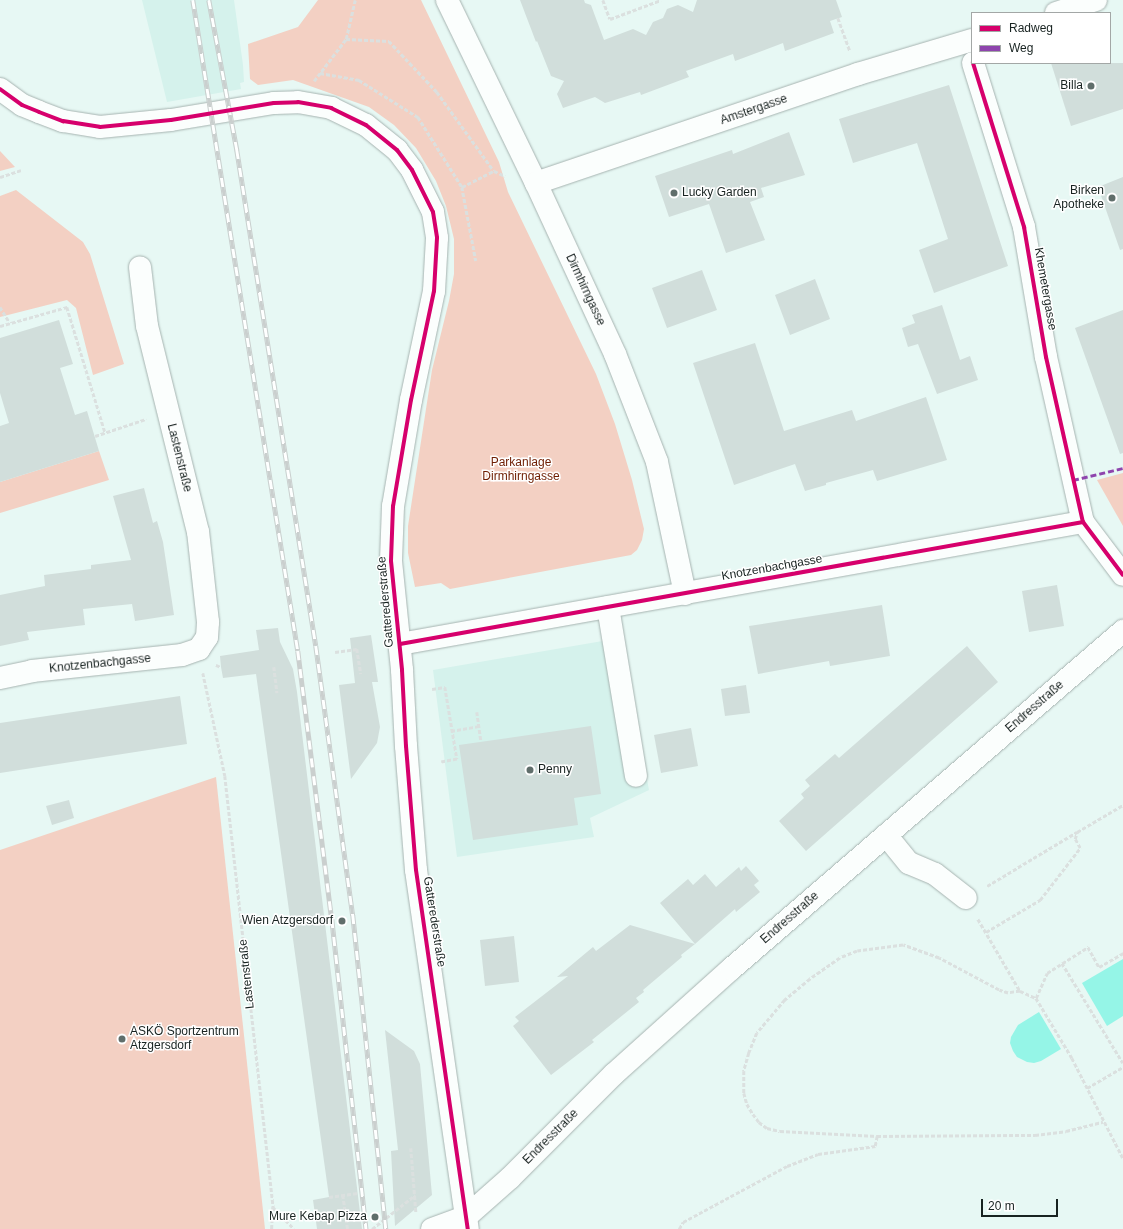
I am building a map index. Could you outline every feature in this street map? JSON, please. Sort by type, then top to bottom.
[{"type":"street","name":"Dirmhirngasse","points":[[447,0],[536,183],[615,354],[657,462],[685,594]]},
{"type":"street","points":[[1059,12],[1096,0]]},
{"type":"street","name":"Amstergasse","points":[[536,183],[858,74],[970,47]]},
{"type":"street","name":"Khemetergasse","points":[[973,64],[1024,227],[1046,357],[1083,522]]},
{"type":"street","name":"Gatterederstraße","points":[[0,89],[22,105],[63,121],[100,127],[171,120],[244,107],[298,102],[317,105],[349,115],[378,134],[397,150],[412,170],[433,212],[436,238],[434,291],[411,400],[392,506],[391,561],[400,644],[416,870],[465,1225]]},
{"type":"street","name":"Lastenstraße","points":[[140,267],[146,326],[198,532],[208,622],[207,637],[199,649]]},
{"type":"street","points":[[1083,522],[1123,574]]},
{"type":"street","name":"Knotzenbachgasse","points":[[400,644],[1083,522]]},
{"type":"street","points":[[608,607],[636,776]]},
{"type":"street","name":"Endresstraße","points":[[432,1229],[465,1225],[614,1074],[731,969],[1123,631]]},
{"type":"street","name":"Knotzenbachgasse","points":[[0,678],[32,672],[182,655],[199,649]]},
{"type":"street","points":[[886,835],[909,863],[935,874],[966,898]]},
{"type":"path","points":[[298,102],[346,40],[355,0]]},
{"type":"path","points":[[603,0],[610,19],[661,0]]},
{"type":"path","points":[[838,18],[858,74]]},
{"type":"path","points":[[346,40],[389,41],[437,92],[494,171],[506,177]]},
{"type":"path","points":[[0,177],[21,170]]},
{"type":"path","points":[[462,187],[494,171]]},
{"type":"path","points":[[0,307],[10,323]]},
{"type":"path","points":[[0,326],[67,307],[105,432]]},
{"type":"path","points":[[94,436],[141,421]]},
{"type":"path","points":[[335,652],[358,649],[362,674]]},
{"type":"path","points":[[274,667],[277,693]]},
{"type":"path","points":[[432,689],[445,687],[451,731],[457,759],[440,762]]},
{"type":"path","points":[[477,712],[481,742]]},
{"type":"path","points":[[451,731],[479,726]]},
{"type":"path","points":[[993,882],[1123,805]]},
{"type":"path","points":[[986,932],[1040,900],[1080,848],[1075,839],[1077,832]]},
{"type":"path","points":[[966,898],[1020,991]]},
{"type":"path","points":[[1103,1122],[1066,1131],[1035,1135],[877,1136],[780,1131],[767,1128],[759,1122],[747,1104],[744,1093],[744,1070],[748,1053],[757,1032],[785,1000],[810,979],[840,958],[857,951],[903,945],[939,958],[999,990],[1008,993],[1020,991],[1036,998],[1087,1088],[1103,1122],[1123,1158]]},
{"type":"path","points":[[1036,998],[1046,973],[1088,947],[1099,967],[1123,953]]},
{"type":"path","points":[[1062,963],[1123,1063]]},
{"type":"path","points":[[1087,1088],[1123,1067]]},
{"type":"path","points":[[679,1229],[683,1222],[787,1166],[818,1154],[875,1146],[877,1136]]},
{"type":"path","points":[[412,1148],[416,1215]]},
{"type":"path","points":[[329,1197],[358,1194]]},
{"type":"path","points":[[344,1195],[348,1229]]},
{"type":"path","points":[[372,1229],[415,1195]]},
{"type":"path","points":[[273,1207],[294,1229]]},
{"type":"shaded area","points":[[142,0],[234,0],[243,65],[244,82],[240,83],[241,89],[167,102]]},
{"type":"shaded area","points":[[620,638],[649,790],[590,818],[594,837],[457,857],[433,670]]},
{"type":"shaded area","points":[[1123,959],[1123,1016],[1107,1026],[1082,983]]},
{"type":"shaded area","points":[[1039,1012],[1061,1049],[1041,1061],[1034,1063],[1027,1062],[1017,1057],[1013,1051],[1010,1043],[1011,1037],[1018,1025]]},
{"type":"green space","name":"Parkanlage Dirmhirngasse","points":[[318,0],[421,0],[499,162],[508,192],[596,374],[615,424],[632,480],[644,529],[642,540],[637,550],[631,555],[450,589],[441,583],[415,587],[408,553],[408,526],[432,370],[454,274],[454,239],[446,206],[436,181],[416,148],[394,125],[369,107],[293,80],[258,85],[250,79],[248,44],[298,27]]},
{"type":"green space","points":[[0,151],[15,167],[0,171]]},
{"type":"green space","points":[[16,190],[83,242],[90,254],[124,364],[93,375],[76,308],[67,300],[0,317],[0,196]]},
{"type":"green space","points":[[99,451],[109,480],[0,513],[0,482]]},
{"type":"green space","points":[[1123,473],[1123,526],[1097,480]]},
{"type":"green space","name":"ASKÖ Sportzentrum Atzgersdorf","points":[[216,777],[265,1229],[0,1229],[0,850]]},
{"type":"building","points":[[520,0],[584,0],[585,3],[591,5],[604,40],[633,29],[646,35],[653,22],[663,18],[667,9],[678,5],[693,12],[697,0],[836,0],[842,17],[830,21],[834,33],[785,51],[783,43],[735,61],[733,54],[686,71],[689,77],[641,95],[640,92],[605,103],[595,97],[563,108],[557,94],[564,81],[551,76]]},
{"type":"building","name":"Billa","points":[[1123,63],[1123,109],[1071,126],[1051,64]]},
{"type":"building","points":[[949,85],[1008,266],[934,293],[919,250],[948,239],[917,143],[853,163],[839,119]]},
{"type":"building","points":[[789,132],[805,175],[761,188],[764,197],[750,202],[765,240],[726,253],[709,204],[669,217],[655,176],[732,150],[733,154]]},
{"type":"building","name":"Birken Apotheke","points":[[1123,177],[1123,249],[1120,250],[1098,187]]},
{"type":"building","points":[[702,270],[717,310],[667,328],[652,288]]},
{"type":"building","points":[[815,279],[830,319],[790,335],[775,295]]},
{"type":"building","points":[[942,305],[960,360],[970,356],[978,380],[937,394],[918,344],[908,347],[902,328],[915,323],[912,315]]},
{"type":"building","points":[[1123,310],[1123,453],[1120,454],[1075,328]]},
{"type":"building","points":[[59,320],[73,364],[60,368],[75,415],[87,411],[99,451],[0,482],[0,426],[9,423],[0,393],[0,338]]},
{"type":"building","points":[[755,343],[784,431],[852,410],[856,421],[926,397],[947,460],[877,481],[873,470],[826,483],[826,485],[805,491],[795,464],[734,485],[693,363]]},
{"type":"building","points":[[144,488],[153,523],[157,521],[163,542],[174,615],[135,621],[132,604],[83,609],[85,625],[27,632],[29,640],[0,646],[0,595],[45,586],[44,575],[91,569],[91,565],[131,560],[113,496]]},
{"type":"building","points":[[1057,585],[1064,626],[1029,632],[1022,591]]},
{"type":"building","points":[[882,605],[890,656],[830,666],[829,661],[758,674],[749,626]]},
{"type":"building","points":[[278,628],[280,642],[293,669],[297,692],[362,1229],[317,1229],[313,1200],[329,1197],[256,674],[223,678],[221,667],[220,656],[259,650],[256,630]]},
{"type":"building","points":[[371,635],[378,682],[372,682],[380,727],[377,743],[351,779],[339,685],[355,683],[350,638]]},
{"type":"building","points":[[967,646],[998,682],[806,851],[779,821],[804,798],[801,794],[810,786],[805,780],[835,754],[839,758]]},
{"type":"building","points":[[746,685],[750,713],[725,716],[721,689]]},
{"type":"building","points":[[180,696],[187,744],[0,773],[0,723]]},
{"type":"building","name":"Penny","points":[[591,726],[601,794],[574,798],[578,825],[473,840],[459,745]]},
{"type":"building","points":[[691,728],[698,766],[661,773],[654,735]]},
{"type":"building","points":[[69,800],[74,818],[52,825],[46,806]]},
{"type":"building","points":[[746,866],[759,881],[754,885],[760,892],[736,912],[735,909],[695,944],[660,903],[688,879],[693,885],[705,874],[716,887],[739,867],[741,871]]},
{"type":"building","points":[[630,925],[695,944],[643,990],[644,992],[636,998],[639,1002],[592,1040],[594,1042],[551,1075],[513,1026],[519,1021],[515,1017],[568,976],[557,977],[593,947],[596,951]]},
{"type":"building","points":[[514,936],[519,982],[485,986],[480,940]]},
{"type":"building","points":[[385,1030],[414,1051],[420,1064],[432,1195],[395,1226],[391,1151],[398,1150]]},
{"type":"railway","points":[[193,0],[298,651],[332,919],[366,1229]]},
{"type":"railway","points":[[209,0],[237,150],[316,646],[353,915],[386,1229]]},
{"type":"marked path","points":[[1073,480],[1123,468]]},
{"type":"cycle path","points":[[973,64],[1024,227],[1046,357],[1083,522]]},
{"type":"cycle path","points":[[0,89],[22,105],[39,112],[63,121],[100,127],[171,120],[274,103],[298,102],[331,108],[366,125],[397,150],[412,170],[433,212],[437,238],[434,291],[411,400],[393,506],[391,561],[402,670],[406,746],[416,870],[468,1229]]},
{"type":"cycle path","points":[[400,644],[1083,522],[1123,575]]},
{"type":"place","name":"Billa","points":[[1091,86]]},
{"type":"place","name":"Lucky Garden","points":[[674,193]]},
{"type":"place","name":"Birken Apotheke","points":[[1112,198]]},
{"type":"place","name":"Penny","points":[[530,770]]},
{"type":"place","name":"Wien Atzgersdorf","points":[[342,921]]},
{"type":"place","name":"ASKÖ Sportzentrum Atzgersdorf","points":[[122,1039]]},
{"type":"place","name":"Mure Kebap Pizza","points":[[375,1217]]}]
